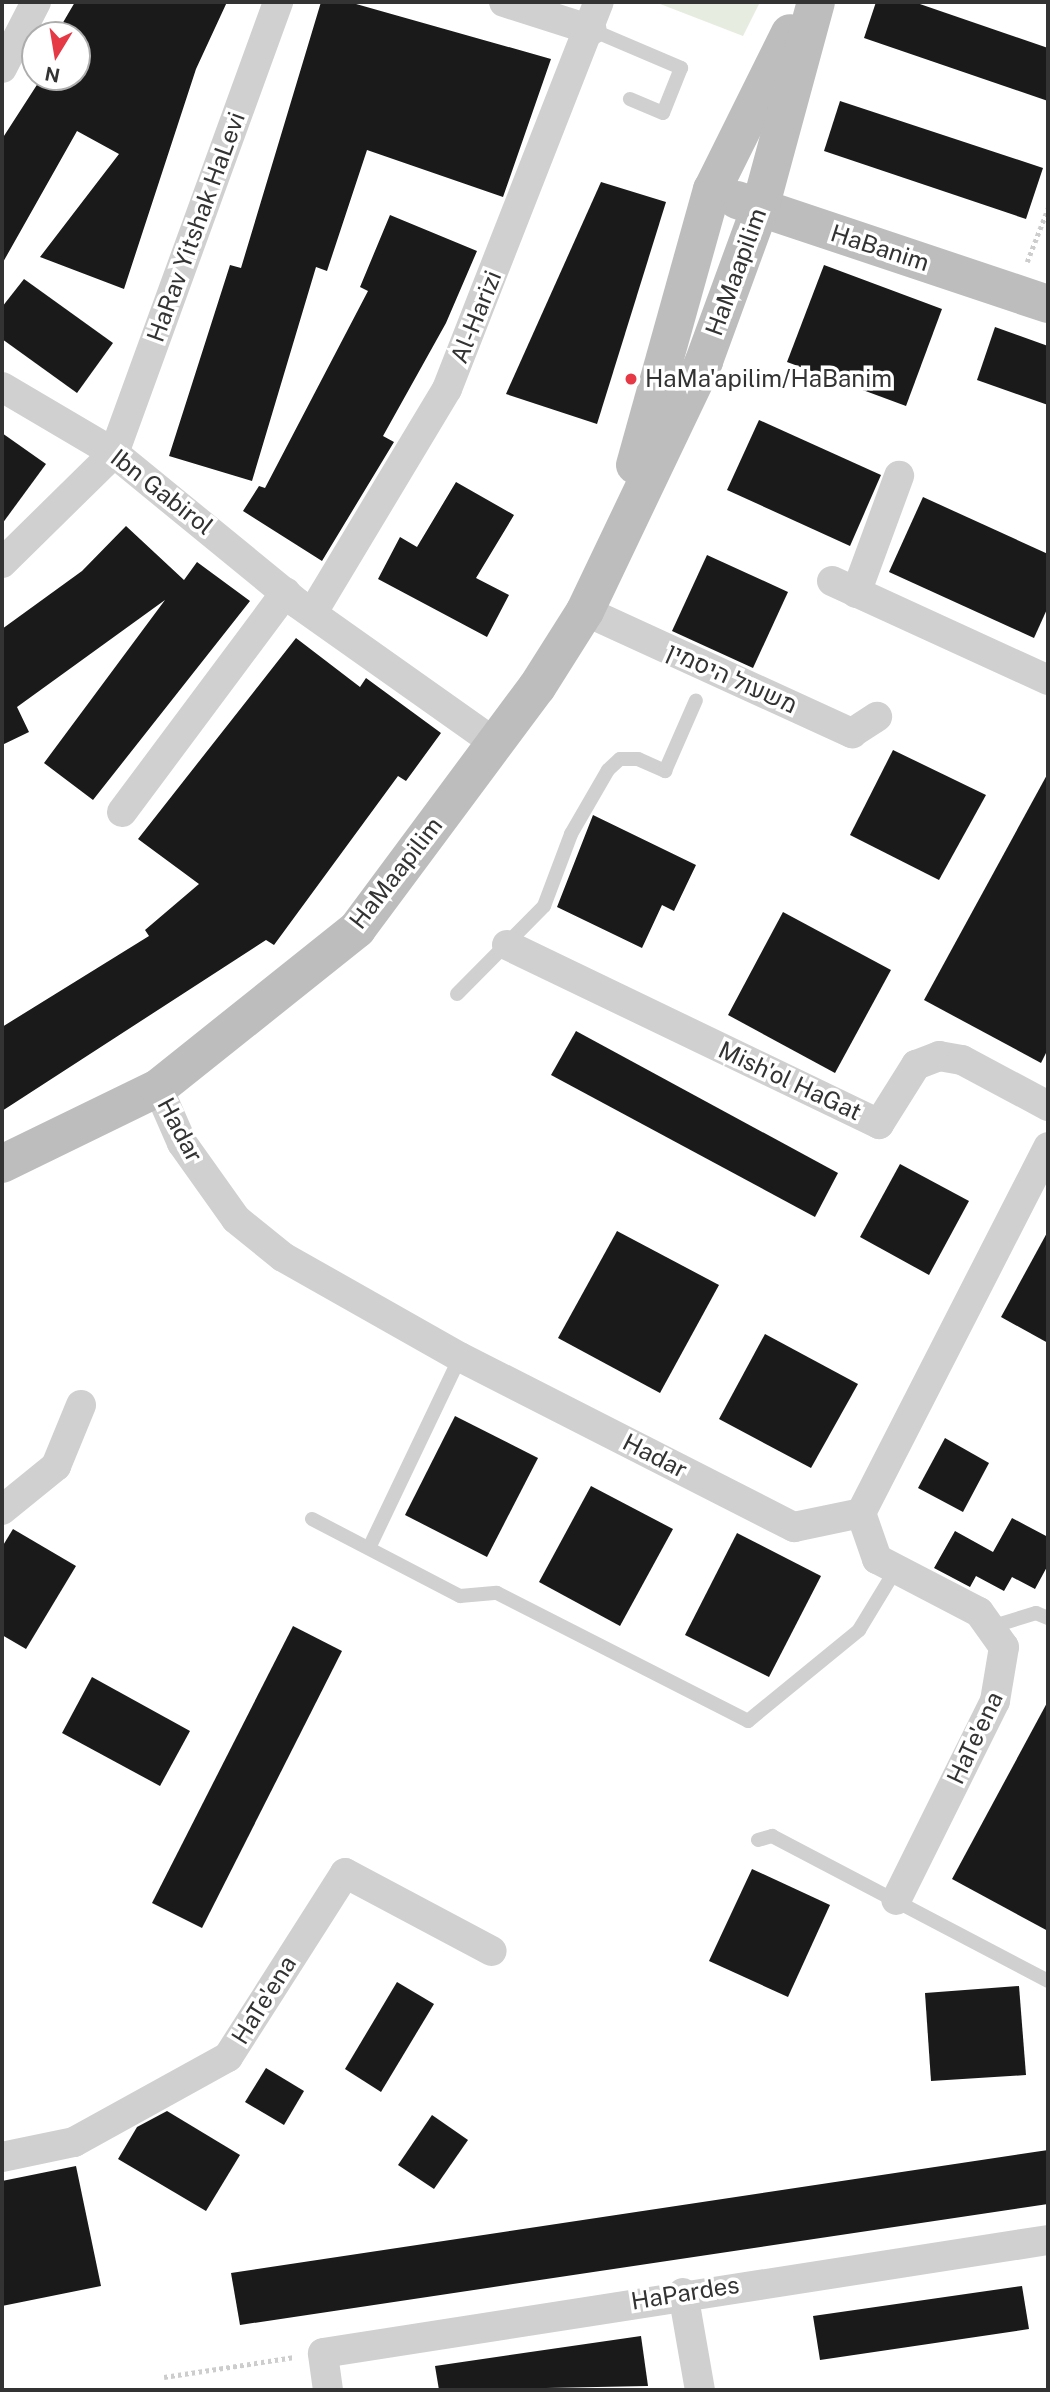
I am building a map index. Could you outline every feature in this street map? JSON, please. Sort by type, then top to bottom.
[{"type":"street","points":[[2,68],[36,2]]},
{"type":"street","name":"HaRav Yitshak HaLevi","points":[[114,453],[278,2]]},
{"type":"street","points":[[504,2],[596,16]]},
{"type":"street","name":"HaMaapilim","points":[[606,568],[712,190],[805,2]]},
{"type":"street","name":"HaMaapilim","points":[[2,1164],[158,1088],[356,929],[495,743],[585,611],[704,361],[760,208],[816,2]]},
{"type":"street","name":"Al-Harizi","points":[[313,612],[447,389],[596,16]]},
{"type":"street","name":"HaBanim","points":[[712,190],[1032,299]]},
{"type":"street","name":"Ibn Gabirol","points":[[2,387],[114,453],[286,592],[495,743]]},
{"type":"street","points":[[2,563],[114,453]]},
{"type":"street","points":[[899,476],[844,587],[1048,680]]},
{"type":"street","points":[[122,812],[286,592]]},
{"type":"street","name":"משעול היסמין","points":[[585,611],[852,733],[877,718]]},
{"type":"street","name":"Mish'ol HaGat","points":[[507,945],[879,1124],[916,1065],[939,1056],[962,1060],[1048,1106]]},
{"type":"street","name":"Hadar","points":[[158,1088],[182,1143],[236,1219],[283,1257],[460,1357],[794,1527],[861,1513]]},
{"type":"street","points":[[994,1626],[877,1559],[861,1513],[1048,1147]]},
{"type":"street","points":[[2,1510],[55,1466],[81,1405]]},
{"type":"street","name":"HaTe'ena","points":[[896,1900],[995,1701],[1004,1647],[994,1626]]},
{"type":"street","name":"HaTe'ena","points":[[2,2157],[74,2141],[228,2057],[345,1873],[492,1951]]},
{"type":"street","name":"HaPardes","points":[[323,2353],[679,2294],[1048,2240]]},
{"type":"street","points":[[679,2294],[700,2390]]},
{"type":"street","points":[[323,2353],[328,2390]]},
{"type":"lane","points":[[596,16],[681,68],[663,113],[630,99]]},
{"type":"lane","points":[[457,994],[544,905],[570,834],[608,770],[620,759],[638,759],[665,771],[696,699]]},
{"type":"lane","points":[[369,1548],[460,1357]]},
{"type":"lane","points":[[312,1518],[460,1597],[497,1593],[748,1721],[859,1630],[896,1569]]},
{"type":"lane","points":[[994,1626],[1036,1613],[1048,1618]]},
{"type":"lane","points":[[758,1840],[772,1836],[1048,1981]]},
{"type":"path","points":[[1032,299],[1048,208]]},
{"type":"path","points":[[164,2377],[323,2353]]},
{"type":"shaded area","points":[[655,2],[760,2],[743,36]]},
{"type":"building","points":[[75,2],[227,2],[196,69],[124,289],[40,257],[119,154],[77,131],[2,264],[2,139],[33,91],[91,91],[91,21],[64,21]]},
{"type":"building","points":[[321,2],[349,2],[551,59],[503,197],[367,150],[327,271],[316,267],[252,481],[169,456],[230,265],[241,268]]},
{"type":"building","points":[[876,2],[914,2],[1048,48],[1048,101],[864,38]]},
{"type":"building","points":[[840,101],[1043,168],[1026,219],[824,151]]},
{"type":"building","points":[[601,182],[666,202],[597,424],[506,394]]},
{"type":"building","points":[[390,215],[477,251],[446,323],[383,436],[394,442],[322,561],[243,511],[259,486],[265,488],[368,291],[360,287]]},
{"type":"building","points":[[824,265],[942,309],[906,406],[787,362]]},
{"type":"building","points":[[24,279],[113,343],[77,393],[2,339],[2,307]]},
{"type":"building","points":[[995,327],[1048,346],[1048,405],[977,380]]},
{"type":"building","points":[[759,420],[881,475],[850,546],[727,490]]},
{"type":"building","points":[[2,433],[46,464],[2,524]]},
{"type":"building","points":[[456,482],[514,515],[476,578],[509,595],[487,637],[378,579],[400,537],[417,547]]},
{"type":"building","points":[[923,497],[1048,554],[1048,607],[1034,638],[889,572]]},
{"type":"building","points":[[126,526],[184,580],[197,562],[250,601],[93,800],[44,763],[165,600],[17,707],[29,732],[2,745],[2,629],[82,571]]},
{"type":"building","points":[[707,555],[788,592],[753,668],[672,631]]},
{"type":"building","points":[[296,638],[360,687],[366,678],[441,733],[406,781],[398,776],[274,945],[266,940],[2,1111],[2,1027],[149,936],[145,930],[199,884],[138,839]]},
{"type":"building","points":[[893,750],[986,795],[939,880],[850,835]]},
{"type":"building","points":[[1048,773],[1048,1049],[1041,1063],[924,1000]]},
{"type":"building","points":[[593,815],[696,865],[674,911],[662,905],[642,948],[557,907]]},
{"type":"building","points":[[783,912],[891,970],[835,1073],[728,1015]]},
{"type":"building","points":[[576,1031],[838,1173],[815,1217],[551,1075]]},
{"type":"building","points":[[900,1164],[969,1201],[929,1275],[860,1237]]},
{"type":"building","points":[[617,1231],[719,1285],[660,1393],[558,1338]]},
{"type":"building","points":[[1048,1231],[1048,1343],[1001,1317]]},
{"type":"building","points":[[765,1334],[858,1384],[811,1468],[719,1419]]},
{"type":"building","points":[[455,1416],[538,1458],[487,1557],[405,1515]]},
{"type":"building","points":[[945,1438],[989,1463],[963,1512],[918,1488]]},
{"type":"building","points":[[591,1486],[673,1529],[620,1626],[539,1582]]},
{"type":"building","points":[[1012,1518],[1048,1537],[1048,1565],[1035,1589],[1012,1577],[1004,1591],[976,1576],[970,1587],[934,1568],[955,1531],[993,1552]]},
{"type":"building","points":[[13,1529],[76,1566],[26,1649],[2,1635],[2,1547]]},
{"type":"building","points":[[737,1533],[821,1576],[769,1677],[685,1635]]},
{"type":"building","points":[[293,1626],[342,1651],[202,1928],[152,1903]]},
{"type":"building","points":[[92,1677],[190,1731],[160,1786],[62,1733]]},
{"type":"building","points":[[1048,1701],[1048,1931],[952,1879]]},
{"type":"building","points":[[752,1869],[830,1905],[788,1997],[709,1961]]},
{"type":"building","points":[[397,1982],[434,2004],[381,2092],[345,2069]]},
{"type":"building","points":[[1019,1986],[1026,2075],[931,2081],[925,1993]]},
{"type":"building","points":[[266,2068],[304,2091],[284,2125],[245,2102]]},
{"type":"building","points":[[167,2111],[240,2155],[206,2211],[118,2159],[137,2127]]},
{"type":"building","points":[[432,2115],[468,2140],[434,2189],[398,2165]]},
{"type":"building","points":[[1048,2150],[1048,2204],[240,2325],[231,2273]]},
{"type":"building","points":[[76,2166],[101,2286],[2,2306],[2,2181]]},
{"type":"building","points":[[1022,2286],[1029,2329],[820,2360],[813,2316]]},
{"type":"building","points":[[641,2336],[648,2386],[439,2390],[435,2366]]},
{"type":"place","name":"HaMa'apilim/HaBanim","points":[[631,379]]}]
